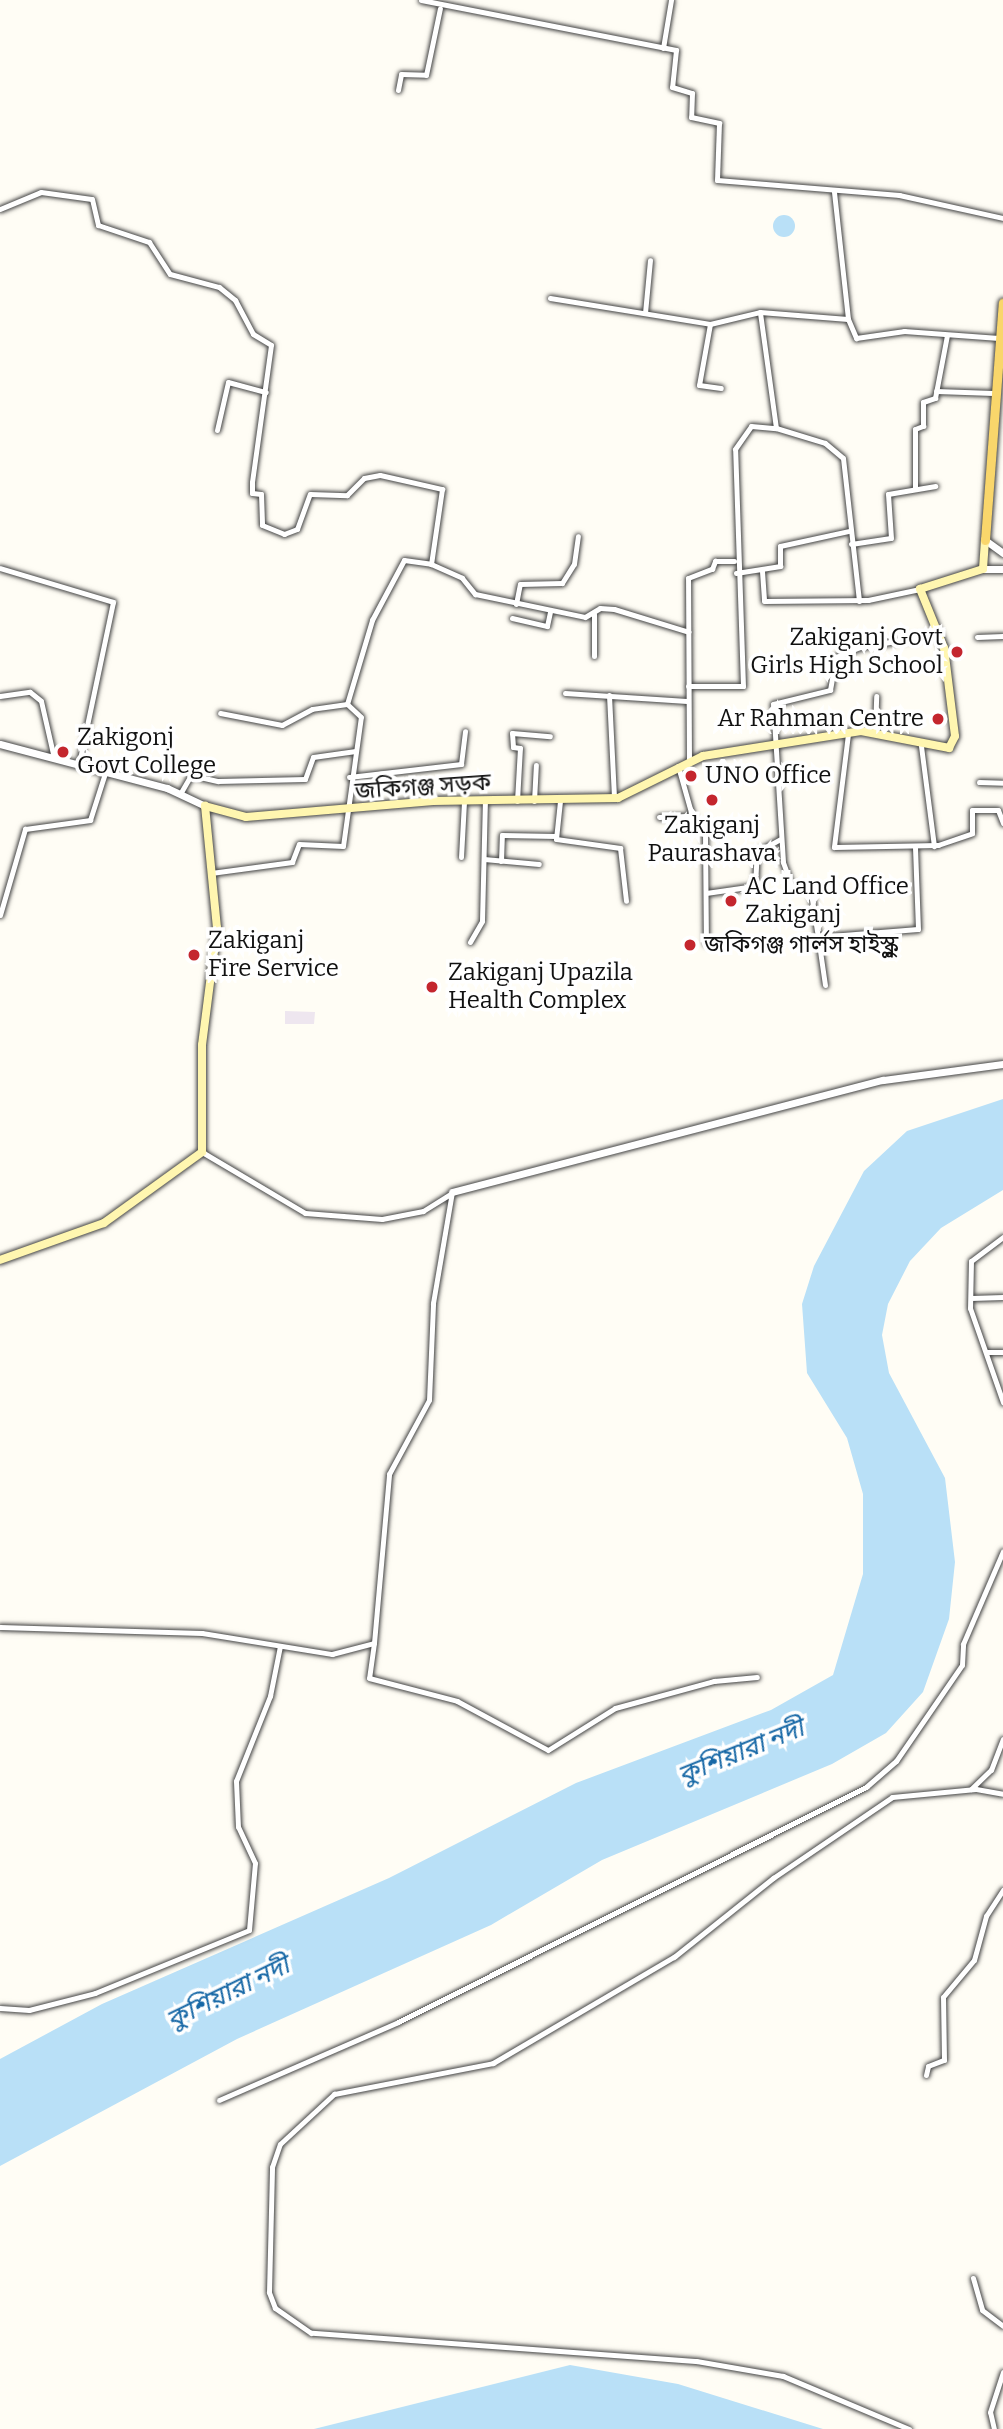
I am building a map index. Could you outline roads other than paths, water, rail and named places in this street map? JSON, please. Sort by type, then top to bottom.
[{"type":"main road","points":[[921,746],[939,751],[955,736],[937,634],[920,589],[983,569],[993,393],[1003,303]]},
{"type":"main road","name":"জকিগঞ্জ সড়ক","points":[[205,806],[246,817],[464,801],[614,799],[688,761],[775,745],[876,731],[921,746]]},
{"type":"main road","points":[[0,1260],[104,1223],[202,1152],[202,1045],[217,928],[205,806]]},
{"type":"street","points":[[421,0],[440,8],[483,16],[490,10]]},
{"type":"street","points":[[663,48],[671,0]]},
{"type":"street","points":[[489,3],[490,10]]},
{"type":"street","points":[[398,90],[401,74],[426,75],[440,8]]},
{"type":"street","points":[[490,10],[676,50],[671,85],[692,93],[691,117],[719,122],[717,180],[908,197],[1003,218]]},
{"type":"street","points":[[0,209],[41,192],[92,199],[99,225],[149,242],[170,274],[219,287],[235,300],[253,334],[271,345],[252,482],[252,493],[261,494],[262,525],[284,534],[297,529],[310,494],[347,495],[364,478],[392,477],[442,489],[431,564]]},
{"type":"street","points":[[834,192],[848,319],[856,338],[904,331],[999,338]]},
{"type":"street","points":[[645,313],[650,260]]},
{"type":"street","points":[[550,298],[710,324],[760,312],[848,319]]},
{"type":"street","points":[[760,312],[776,428]]},
{"type":"street","points":[[710,324],[699,384],[721,388]]},
{"type":"street","points":[[915,488],[915,429],[923,426],[923,402],[935,398],[947,335]]},
{"type":"street","points":[[217,430],[228,382],[266,392]]},
{"type":"street","points":[[936,391],[993,393]]},
{"type":"street","points":[[688,686],[743,685],[734,561],[735,449],[751,426],[776,428],[837,448],[843,458],[849,531],[859,601]]},
{"type":"street","points":[[851,544],[891,538],[888,494],[935,486]]},
{"type":"street","points":[[736,573],[762,571],[780,566],[780,546],[849,531]]},
{"type":"street","points":[[516,604],[520,584],[562,583],[574,564],[578,536]]},
{"type":"street","points":[[985,540],[1003,552]]},
{"type":"street","points":[[347,704],[372,620],[404,560],[431,564],[463,578],[475,594],[550,612],[594,614],[614,609],[689,632]]},
{"type":"street","points":[[688,761],[688,578],[712,569],[715,561],[734,561]]},
{"type":"street","points":[[0,568],[113,601],[79,763]]},
{"type":"street","points":[[983,569],[1003,569]]},
{"type":"street","points":[[762,571],[764,601],[859,601],[920,589]]},
{"type":"street","points":[[512,618],[547,626],[550,612]]},
{"type":"street","points":[[594,614],[594,656]]},
{"type":"street","points":[[825,985],[810,887],[792,887],[780,839],[773,704],[830,690],[836,657],[870,643],[937,634]]},
{"type":"street","points":[[977,637],[1003,636]]},
{"type":"street","points":[[0,696],[30,692],[41,701],[54,758]]},
{"type":"street","points":[[565,694],[687,701]]},
{"type":"street","points":[[608,695],[614,799]]},
{"type":"street","points":[[876,696],[876,731]]},
{"type":"street","points":[[220,713],[282,725],[312,709],[347,704]]},
{"type":"street","points":[[211,873],[292,862],[299,844],[338,849],[348,811],[349,777],[361,717],[347,704]]},
{"type":"street","points":[[349,777],[461,764],[465,731]]},
{"type":"street","points":[[517,801],[520,748],[513,747],[512,733],[550,736]]},
{"type":"street","points":[[848,734],[834,847],[934,846],[972,833],[972,810],[998,810],[1003,823]]},
{"type":"street","points":[[0,744],[106,770],[180,794],[205,806]]},
{"type":"street","points":[[921,746],[934,846]]},
{"type":"street","points":[[180,794],[191,775],[218,781],[305,779],[313,757],[356,751]]},
{"type":"street","points":[[534,801],[536,765]]},
{"type":"street","points":[[678,766],[693,816],[705,834],[706,943]]},
{"type":"street","points":[[0,915],[25,829],[90,820],[106,770]]},
{"type":"street","points":[[979,782],[1003,783]]},
{"type":"street","points":[[461,857],[464,801]]},
{"type":"street","points":[[470,942],[482,920],[485,801]]},
{"type":"street","points":[[556,836],[560,801]]},
{"type":"street","points":[[659,817],[693,816]]},
{"type":"street","points":[[501,860],[502,835],[556,836],[620,848],[626,901]]},
{"type":"street","points":[[706,893],[755,886],[757,852],[780,839]]},
{"type":"street","points":[[818,936],[918,929],[915,847]]},
{"type":"street","points":[[484,859],[539,864]]},
{"type":"street","points":[[202,1152],[228,1162],[289,1208],[316,1215],[409,1215],[452,1192],[883,1080],[1003,1064]]},
{"type":"street","points":[[452,1192],[433,1303],[429,1400],[389,1474],[369,1678],[441,1695],[548,1750],[615,1708],[714,1681],[757,1677]]},
{"type":"street","points":[[1003,1237],[971,1261],[971,1298],[1003,1402]]},
{"type":"street","points":[[971,1298],[1003,1297]]},
{"type":"street","points":[[987,1352],[1003,1352]]},
{"type":"street","points":[[219,2100],[386,2028],[866,1787],[896,1761],[962,1665],[963,1644],[1003,1551]]},
{"type":"street","points":[[0,1627],[202,1633],[332,1654],[374,1643]]},
{"type":"street","points":[[0,2008],[29,2010],[95,1993],[249,1930],[255,1863],[238,1827],[236,1781],[270,1696],[280,1646]]},
{"type":"street","points":[[971,1789],[991,1770],[1003,1739]]},
{"type":"street","points":[[909,2429],[783,2376],[696,2361],[310,2333],[275,2308],[269,2292],[272,2167],[280,2144],[334,2094],[493,2063],[674,1957],[867,1811],[892,1797],[971,1789],[1003,1794]]},
{"type":"street","points":[[926,2075],[928,2066],[944,2060],[943,1997],[974,1960],[986,1916],[1003,1889]]},
{"type":"street","points":[[974,2277],[982,2310],[1003,2326]]},
{"type":"street","points":[[994,2429],[990,2412],[1003,2372]]},
{"type":"water","points":[[784,215],[792,218],[795,226],[792,234],[784,237],[776,234],[773,226],[776,218]]},
{"type":"water","name":"কুশিয়ারা নদী","points":[[1003,1099],[1003,1190],[941,1228],[910,1261],[888,1304],[882,1335],[889,1373],[945,1478],[955,1562],[949,1619],[923,1692],[886,1733],[832,1764],[602,1860],[491,1925],[237,2039],[0,2166],[0,2059],[102,2004],[389,1878],[576,1783],[771,1710],[833,1675],[863,1574],[863,1494],[847,1438],[807,1373],[802,1304],[814,1266],[864,1171],[907,1131]]},
{"type":"water","points":[[570,2365],[678,2384],[823,2429],[314,2429]]},
{"type":"place","name":"Zakiganj Govt Girls High School","points":[[957,652]]},
{"type":"place","name":"Ar Rahman Centre","points":[[938,719]]},
{"type":"place","name":"Zakigonj Govt College","points":[[63,752]]},
{"type":"place","name":"UNO Office","points":[[691,776]]},
{"type":"place","name":"Zakiganj Paurashava","points":[[712,800]]},
{"type":"place","name":"AC Land Office Zakiganj","points":[[731,901]]},
{"type":"place","name":"জকিগঞ্জ গার্লস হাইস্কুল","points":[[690,945]]},
{"type":"place","name":"Zakiganj Fire Service","points":[[194,955]]},
{"type":"place","name":"Zakiganj Upazila Health Complex","points":[[432,987]]}]
